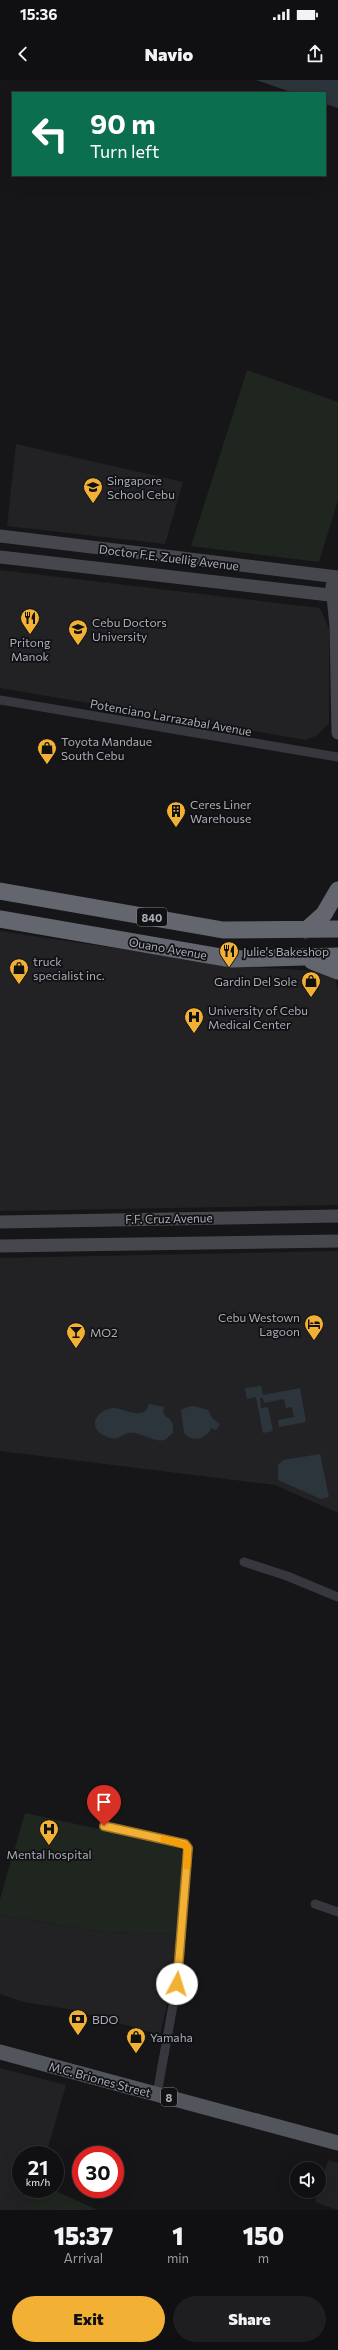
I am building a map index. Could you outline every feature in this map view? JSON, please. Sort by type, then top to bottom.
[{"type":"highway","points":[[306,930],[328,909],[338,890]]},
{"type":"highway","name":"840","points":[[0,891],[223,930],[338,929]]},
{"type":"highway","name":"Ouano Avenue","points":[[0,918],[232,959],[338,956]]},
{"type":"highway","points":[[292,957],[321,963],[338,971]]},
{"type":"main road","name":"M.C. Briones Street","points":[[0,2052],[338,2143]]},
{"type":"street","name":"Doctor F.E. Zuellig Avenue","points":[[0,536],[335,577]]},
{"type":"street","name":"Doctor F.E. Zuellig Avenue","points":[[0,557],[335,595]]},
{"type":"street","points":[[335,577],[338,733]]},
{"type":"street","name":"Potenciano Larrazabal Avenue","points":[[0,700],[338,757]]},
{"type":"street","name":"F.F. Cruz Avenue","points":[[0,1222],[338,1216]]},
{"type":"street","name":"F.F. Cruz Avenue","points":[[0,1246],[338,1241]]},
{"type":"street","points":[[244,1562],[338,1596]]},
{"type":"street","points":[[104,1826],[185,1844],[188,1848],[177,1984],[158,2094]]},
{"type":"street","points":[[315,1904],[338,1912]]},
{"type":"shaded area","points":[[256,80],[338,80],[338,108],[326,104],[326,92],[291,92]]},
{"type":"shaded area","points":[[247,370],[338,402],[338,500],[319,562],[191,546]]},
{"type":"shaded area","name":"Singapore School Cebu","points":[[16,444],[183,482],[165,544],[7,526]]},
{"type":"shaded area","points":[[0,570],[320,608],[329,629],[329,723],[318,735],[306,740],[0,688]]},
{"type":"shaded area","points":[[0,931],[235,966],[334,972],[338,991],[338,1205],[0,1211]]},
{"type":"shaded area","points":[[338,1251],[338,1513],[275,1485],[0,1451],[0,1258]]},
{"type":"shaded area","points":[[261,1386],[263,1395],[300,1388],[306,1422],[279,1427],[278,1420],[294,1417],[292,1407],[286,1408],[284,1399],[264,1403],[263,1398],[260,1398],[261,1408],[268,1407],[273,1431],[263,1433],[256,1397],[247,1399],[245,1388]]},
{"type":"shaded area","points":[[149,1404],[164,1407],[163,1412],[173,1424],[173,1433],[165,1440],[156,1440],[133,1433],[117,1438],[110,1438],[96,1429],[95,1422],[97,1416],[105,1410],[114,1408],[138,1413],[143,1412]]},
{"type":"shaded area","points":[[194,1406],[208,1410],[212,1418],[220,1424],[216,1430],[211,1428],[206,1435],[195,1439],[184,1433],[181,1410]]},
{"type":"shaded area","points":[[320,1454],[329,1497],[321,1499],[278,1480],[278,1465],[283,1460]]},
{"type":"shaded area","points":[[25,1813],[178,1846],[185,1854],[176,1934],[103,1932],[0,1915],[0,1899]]},
{"type":"shaded area","points":[[0,1915],[103,1932],[176,1934],[172,1982],[160,2035],[74,2010],[24,2002],[0,1994]]},
{"type":"shaded area","points":[[0,2068],[66,2085],[49,2146],[12,2146],[12,2198],[33,2198],[29,2210],[0,2210]]},
{"type":"shaded area","points":[[328,2160],[338,2163],[338,2210],[315,2202],[316,2198],[326,2198],[326,2166]]},
{"type":"shaded area","points":[[64,2195],[98,2210],[29,2210],[33,2198],[64,2198]]},
{"type":"slow traffic","points":[[164,1839],[185,1844],[187,1846],[187,1866]]},
{"type":"place","name":"Singapore School Cebu","points":[[93,504]]},
{"type":"place","name":"Pritong Manok","points":[[30,635]]},
{"type":"place","name":"Cebu Doctors University","points":[[78,646]]},
{"type":"place","name":"Toyota Mandaue South Cebu","points":[[47,765]]},
{"type":"place","name":"Ceres Liner Warehouse","points":[[176,828]]},
{"type":"place","name":"Julie's Bakeshop","points":[[229,968]]},
{"type":"place","name":"truck specialist inc.","points":[[19,985]]},
{"type":"place","name":"Gardin Del Sole","points":[[311,998]]},
{"type":"place","name":"University of Cebu Medical Center","points":[[194,1034]]},
{"type":"place","name":"Cebu Westown Lagoon","points":[[314,1341]]},
{"type":"place","name":"MO2","points":[[76,1349]]},
{"type":"place","name":"Mental hospital","points":[[49,1846]]},
{"type":"place","name":"BDO","points":[[78,2036]]},
{"type":"place","name":"Yamaha","points":[[136,2054]]},
{"type":"route","points":[[104,1826],[185,1844],[188,1848],[177,1984]]}]
